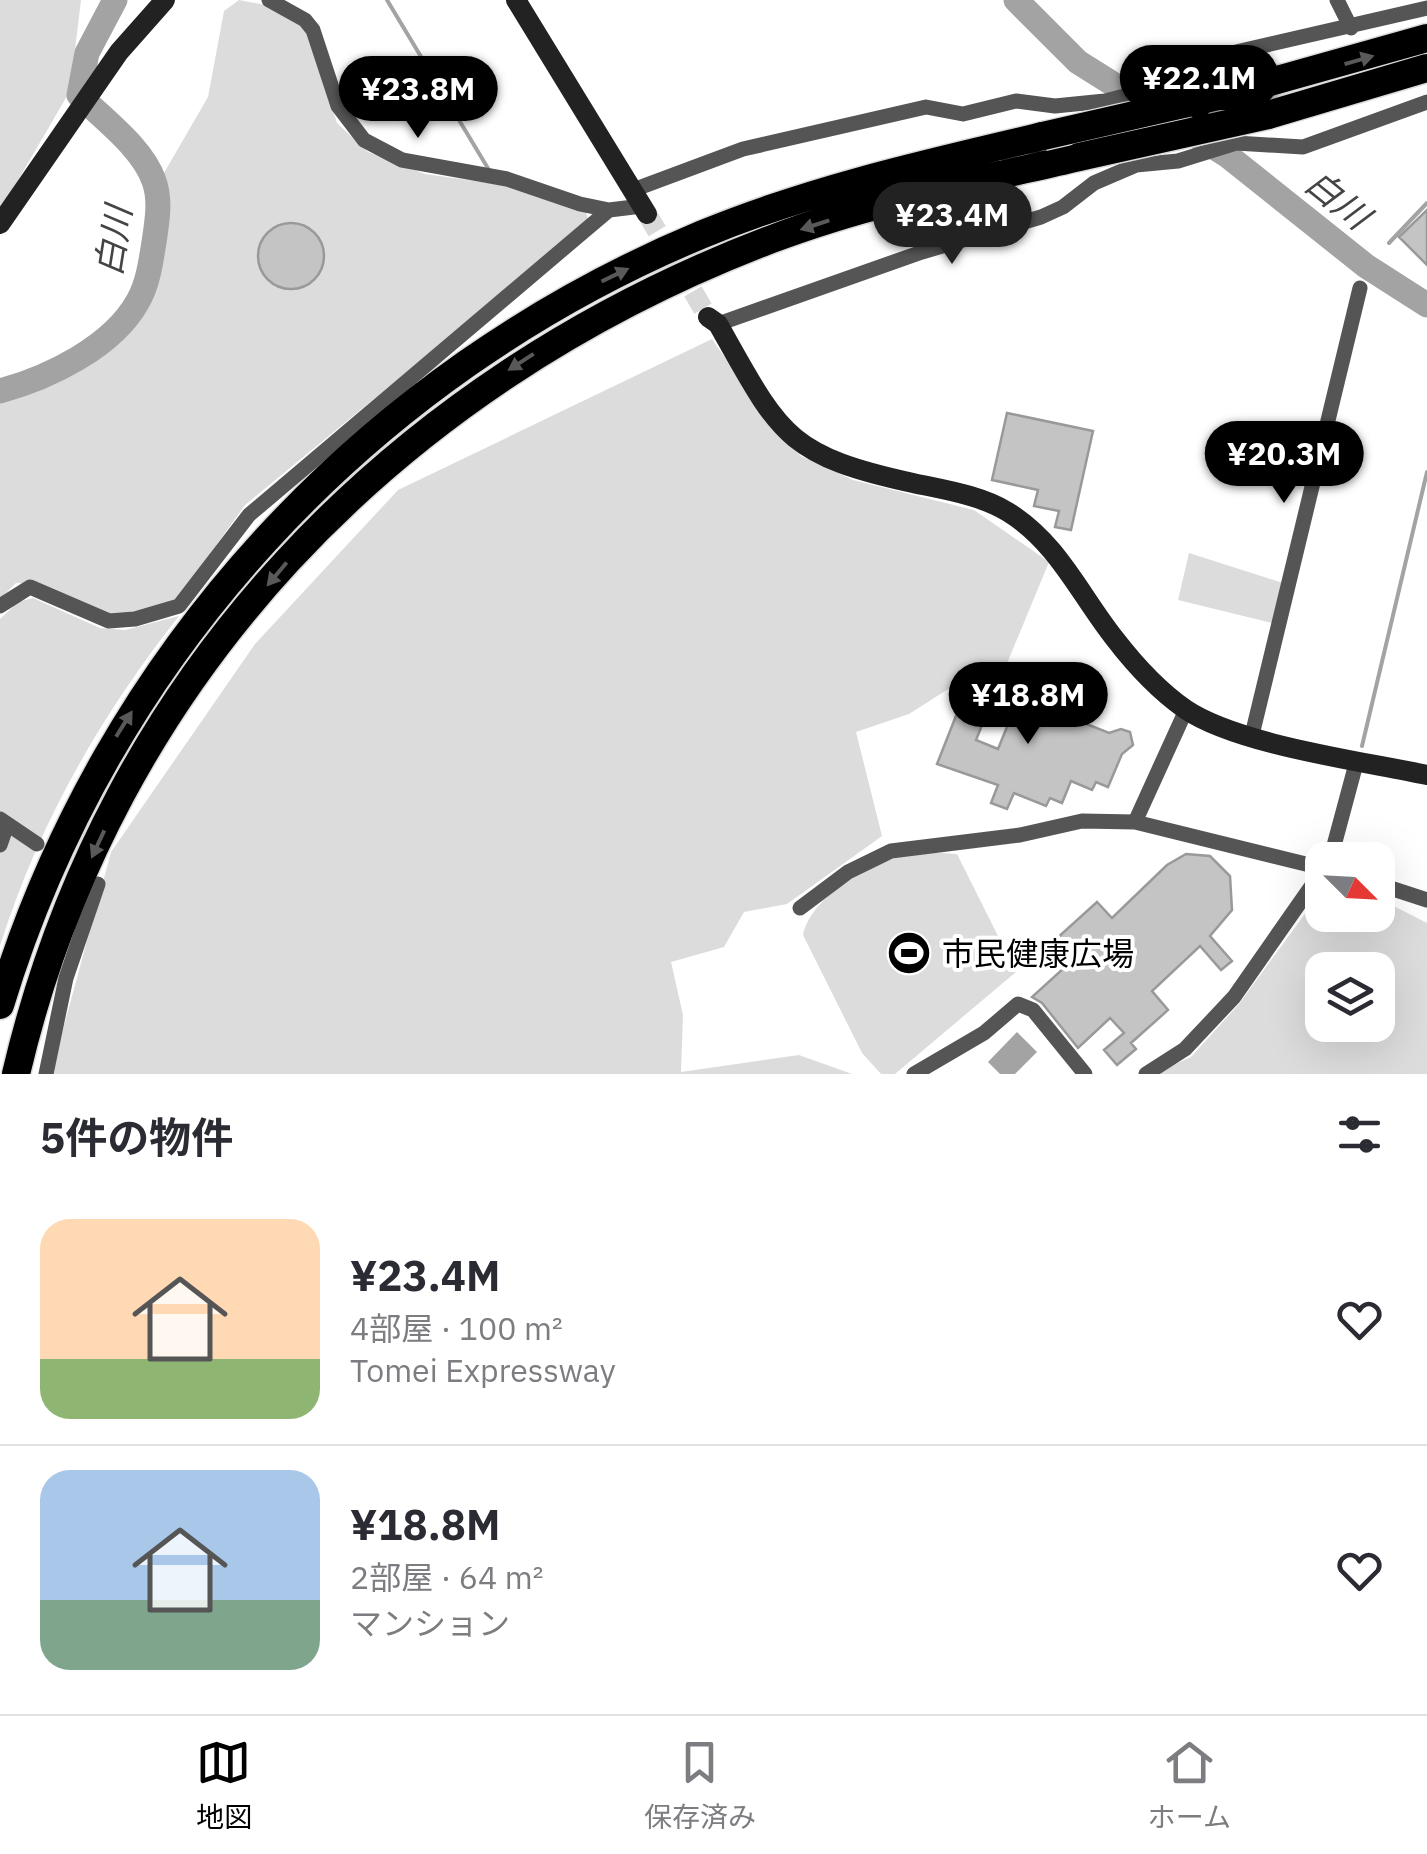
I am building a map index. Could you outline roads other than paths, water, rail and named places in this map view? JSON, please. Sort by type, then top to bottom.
[{"type":"highway","points":[[0,1005],[73,813],[140,698],[184,635],[271,531],[413,400],[521,326],[702,234],[842,186],[1231,94],[1427,38]]},
{"type":"highway","points":[[16,1074],[52,952],[80,881],[148,750],[238,620],[337,507],[384,463],[504,374],[664,284],[774,238],[847,214],[1268,114],[1427,68]]},
{"type":"street","points":[[0,224],[95,86],[165,0]]},
{"type":"street","points":[[269,0],[305,20],[313,30],[338,106],[364,140],[420,165],[507,179],[608,210]]},
{"type":"street","points":[[516,0],[641,203]]},
{"type":"street","points":[[1337,0],[1351,28]]},
{"type":"street","points":[[0,606],[30,586],[110,621],[136,619],[180,606],[249,515],[608,210],[641,203],[743,149],[926,107],[963,114],[1016,100],[1055,106],[1106,100],[1179,82],[1236,52],[1427,8]]},
{"type":"street","points":[[1179,82],[1242,144]]},
{"type":"street","points":[[1427,102],[1302,147],[1242,144],[1178,160],[1136,165],[1094,183],[1074,201],[1041,217],[713,321],[762,401],[792,438],[852,469],[970,496],[1008,512],[1061,560],[1142,673],[1186,710],[1252,735],[1427,774]]},
{"type":"street","points":[[1252,735],[1360,288]]},
{"type":"street","points":[[1135,822],[1186,710]]},
{"type":"street","points":[[1335,842],[1356,760]]},
{"type":"street","points":[[800,908],[848,872],[891,851],[1020,835],[1082,821],[1135,822],[1305,870]]},
{"type":"street","points":[[0,845],[3,822],[38,844]]},
{"type":"street","points":[[46,1074],[66,978],[98,884]]},
{"type":"street","points":[[1395,890],[1427,900]]},
{"type":"street","points":[[1146,1074],[1184,1049],[1234,997],[1305,894]]},
{"type":"street","points":[[914,1074],[984,1033],[1018,1004],[1033,1010],[1085,1074]]},
{"type":"waterway","name":"白川","points":[[0,391],[58,369],[96,346],[127,318],[147,280],[158,211],[154,181],[132,146],[79,95],[87,53],[115,0]]},
{"type":"waterway","points":[[387,0],[489,170]]},
{"type":"waterway","name":"白川","points":[[1016,0],[1078,62],[1228,156],[1366,266],[1427,305]]},
{"type":"waterway","points":[[1389,243],[1427,203]]},
{"type":"waterway","points":[[1362,746],[1427,472]]},
{"type":"tunnel","points":[[647,214],[708,317]]},
{"type":"place","name":"市民健康広場","points":[[909,953]]}]
